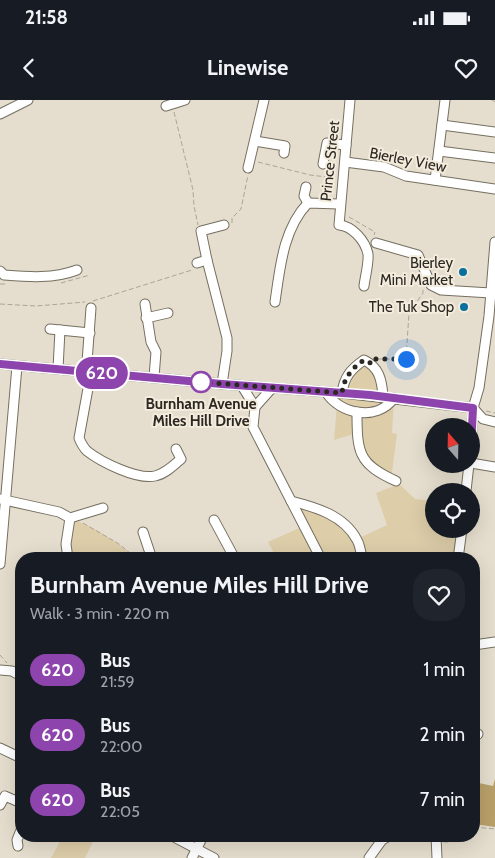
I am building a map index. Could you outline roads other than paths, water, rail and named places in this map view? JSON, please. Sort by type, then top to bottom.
[{"type":"street","points":[[0,114],[28,100]]},
{"type":"street","points":[[169,105],[185,100]]},
{"type":"street","points":[[249,164],[264,100]]},
{"type":"street","name":"Prince Street","points":[[350,100],[339,225],[348,226],[357,234],[368,254],[364,286]]},
{"type":"street","points":[[435,180],[445,100]]},
{"type":"street","points":[[442,125],[495,132]]},
{"type":"street","points":[[255,141],[284,146],[284,153]]},
{"type":"street","points":[[323,164],[327,143],[346,145]]},
{"type":"street","points":[[439,151],[495,158]]},
{"type":"street","name":"Bierley View","points":[[344,162],[384,167],[406,176],[495,189]]},
{"type":"street","points":[[306,187],[304,196],[308,203]]},
{"type":"street","points":[[308,203],[339,208]]},
{"type":"street","points":[[275,302],[290,229],[296,216],[308,203]]},
{"type":"street","points":[[222,384],[227,351],[226,338],[201,231],[224,225]]},
{"type":"street","points":[[376,243],[418,255],[431,285],[441,290],[492,298]]},
{"type":"street","points":[[472,418],[493,317],[492,298],[495,247]]},
{"type":"street","points":[[197,266],[207,260]]},
{"type":"street","points":[[0,271],[4,275],[33,278],[62,276],[77,270]]},
{"type":"street","points":[[145,304],[151,342],[156,352],[154,377]]},
{"type":"street","points":[[87,362],[91,308]]},
{"type":"street","points":[[146,318],[168,313]]},
{"type":"street","points":[[50,329],[89,337]]},
{"type":"street","points":[[58,369],[60,330]]},
{"type":"street","points":[[342,393],[344,382],[357,364],[364,360],[373,364],[380,374],[383,397]]},
{"type":"street","points":[[0,364],[394,398],[473,408],[483,419],[495,422]]},
{"type":"street","points":[[0,564],[3,499],[17,366]]},
{"type":"street","points":[[91,372],[79,438],[86,450],[105,462],[140,476],[154,476],[164,473],[185,459],[176,449]]},
{"type":"street","points":[[242,386],[255,407]]},
{"type":"street","points":[[272,388],[255,407],[253,427],[316,552]]},
{"type":"street","points":[[326,392],[336,405],[344,410],[357,412],[381,410],[394,398]]},
{"type":"street","points":[[357,412],[359,451],[367,465],[382,476],[396,481]]},
{"type":"street","points":[[480,465],[495,467]]},
{"type":"street","points":[[3,499],[60,512],[70,518],[103,508]]},
{"type":"street","points":[[291,501],[315,506],[338,519],[357,539],[360,552]]},
{"type":"street","points":[[67,552],[66,544],[70,518]]},
{"type":"street","points":[[214,520],[232,552]]},
{"type":"street","points":[[143,532],[150,552]]},
{"type":"street","points":[[459,552],[461,538]]},
{"type":"street","points":[[480,644],[495,642]]},
{"type":"street","points":[[0,670],[15,673]]},
{"type":"street","points":[[0,748],[15,755]]},
{"type":"street","points":[[0,805],[3,794],[15,800]]},
{"type":"street","points":[[17,842],[18,846]]},
{"type":"street","points":[[184,842],[214,858]]},
{"type":"street","points":[[192,858],[200,842]]},
{"type":"street","points":[[369,858],[380,842]]},
{"type":"street","points":[[436,842],[437,858]]},
{"type":"place","name":"Bierley Mini Market","points":[[463,272]]},
{"type":"place","name":"The Tuk Shop","points":[[464,307]]},
{"type":"place","name":"Burnham Avenue Miles Hill Drive","points":[[201,382]]}]
